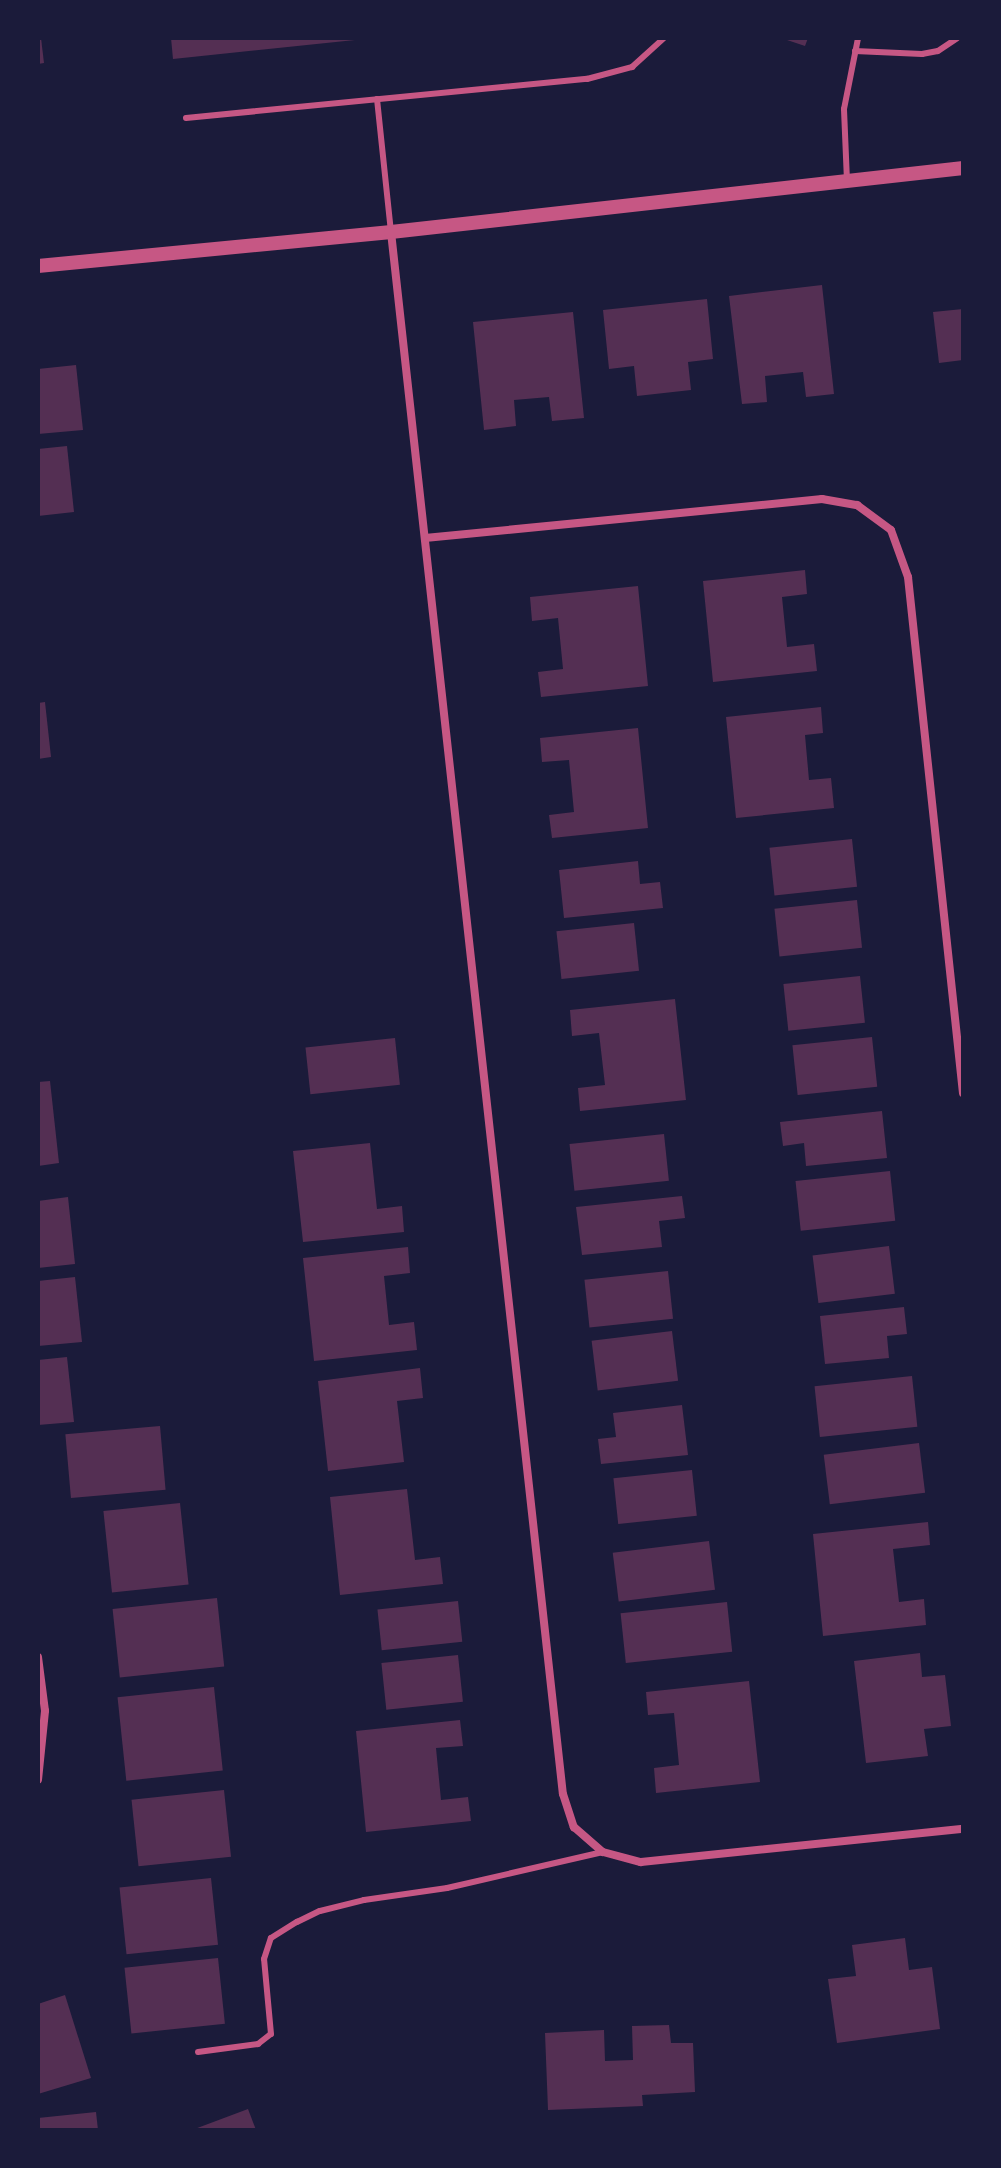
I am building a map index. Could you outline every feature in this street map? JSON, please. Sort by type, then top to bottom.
[{"type":"street","points":[[38,266],[391,232],[963,168]]},
{"type":"street","points":[[391,232],[563,1794],[574,1827],[603,1852],[641,1862],[963,1829]]},
{"type":"street","points":[[425,538],[822,499],[857,505],[891,530],[908,577],[963,1093]]},
{"type":"street","points":[[38,1657],[45,1711],[38,1780]]},
{"type":"lane","points":[[186,118],[587,79],[632,67],[664,38]]},
{"type":"lane","points":[[847,181],[844,109],[858,38]]},
{"type":"lane","points":[[855,51],[922,54],[938,51],[957,38]]},
{"type":"lane","points":[[377,99],[391,232]]},
{"type":"lane","points":[[198,2052],[258,2044],[271,2034],[264,1959],[271,1938],[320,1911],[447,1888],[603,1852]]},
{"type":"building","points":[[38,38],[41,38],[44,63],[38,64]]},
{"type":"building","points":[[171,38],[355,38],[355,40],[173,59]]},
{"type":"building","points":[[781,38],[808,38],[805,46]]},
{"type":"building","points":[[822,285],[834,394],[806,397],[803,372],[765,376],[767,402],[742,404],[729,296]]},
{"type":"building","points":[[707,299],[713,359],[688,362],[691,390],[637,396],[634,366],[609,369],[603,310]]},
{"type":"building","points":[[963,309],[963,360],[939,363],[933,312]]},
{"type":"building","points":[[573,312],[584,418],[552,421],[549,397],[514,400],[516,426],[484,430],[473,322]]},
{"type":"building","points":[[76,365],[83,430],[38,434],[38,369]]},
{"type":"building","points":[[67,446],[74,512],[38,516],[38,449]]},
{"type":"building","points":[[805,570],[807,594],[782,597],[787,647],[814,644],[817,671],[713,682],[703,581]]},
{"type":"building","points":[[638,586],[648,686],[541,697],[538,672],[563,669],[558,618],[532,621],[530,597]]},
{"type":"building","points":[[45,702],[51,757],[38,759],[38,703]]},
{"type":"building","points":[[821,707],[823,733],[805,735],[809,780],[831,778],[834,808],[736,818],[726,717]]},
{"type":"building","points":[[638,728],[648,828],[552,838],[549,815],[574,812],[569,760],[542,762],[540,738]]},
{"type":"building","points":[[852,839],[857,887],[774,895],[769,848]]},
{"type":"building","points":[[638,861],[640,884],[660,882],[663,908],[564,918],[559,870]]},
{"type":"building","points":[[857,900],[862,948],[779,956],[774,909]]},
{"type":"building","points":[[634,923],[639,971],[561,979],[556,931]]},
{"type":"building","points":[[860,976],[865,1023],[788,1031],[783,984]]},
{"type":"building","points":[[675,999],[686,1100],[580,1111],[578,1088],[605,1085],[599,1033],[572,1036],[570,1010]]},
{"type":"building","points":[[872,1037],[877,1087],[798,1095],[792,1045]]},
{"type":"building","points":[[395,1038],[400,1085],[310,1094],[305,1047]]},
{"type":"building","points":[[50,1081],[59,1163],[38,1166],[38,1082]]},
{"type":"building","points":[[882,1111],[887,1158],[806,1166],[804,1143],[783,1146],[780,1122]]},
{"type":"building","points":[[664,1134],[669,1181],[574,1191],[570,1144]]},
{"type":"building","points":[[370,1143],[377,1209],[402,1206],[404,1232],[303,1242],[293,1151]]},
{"type":"building","points":[[890,1171],[895,1221],[801,1231],[796,1181]]},
{"type":"building","points":[[682,1196],[685,1218],[659,1221],[662,1247],[582,1255],[576,1207]]},
{"type":"building","points":[[68,1197],[75,1264],[38,1268],[38,1201]]},
{"type":"building","points":[[889,1246],[895,1294],[818,1303],[813,1255]]},
{"type":"building","points":[[408,1247],[410,1273],[384,1276],[389,1325],[414,1322],[417,1350],[314,1361],[303,1258]]},
{"type":"building","points":[[668,1271],[673,1319],[589,1328],[584,1280]]},
{"type":"building","points":[[75,1277],[82,1342],[38,1346],[38,1281]]},
{"type":"building","points":[[904,1307],[907,1334],[887,1336],[889,1358],[825,1364],[820,1316]]},
{"type":"building","points":[[672,1331],[678,1381],[598,1390],[592,1341]]},
{"type":"building","points":[[67,1357],[74,1422],[38,1425],[38,1360]]},
{"type":"building","points":[[420,1368],[423,1398],[397,1401],[404,1462],[328,1471],[318,1381]]},
{"type":"building","points":[[912,1376],[917,1427],[820,1437],[815,1386]]},
{"type":"building","points":[[682,1405],[688,1455],[601,1464],[598,1439],[616,1437],[613,1413]]},
{"type":"building","points":[[160,1426],[166,1490],[71,1498],[65,1434]]},
{"type":"building","points":[[919,1443],[925,1493],[830,1504],[824,1455]]},
{"type":"building","points":[[692,1470],[697,1516],[618,1524],[613,1478]]},
{"type":"building","points":[[407,1489],[415,1560],[440,1557],[443,1584],[340,1595],[330,1497]]},
{"type":"building","points":[[180,1503],[189,1585],[112,1593],[103,1511]]},
{"type":"building","points":[[928,1522],[930,1545],[893,1549],[899,1602],[924,1599],[926,1625],[823,1636],[813,1534]]},
{"type":"building","points":[[709,1541],[715,1590],[619,1601],[613,1553]]},
{"type":"building","points":[[217,1598],[224,1667],[120,1678],[113,1609]]},
{"type":"building","points":[[458,1601],[462,1642],[382,1650],[377,1609]]},
{"type":"building","points":[[727,1602],[732,1652],[626,1663],[621,1613]]},
{"type":"building","points":[[920,1653],[922,1677],[945,1675],[951,1726],[924,1729],[928,1756],[866,1763],[854,1661]]},
{"type":"building","points":[[458,1655],[463,1702],[386,1710],[381,1663]]},
{"type":"building","points":[[749,1681],[760,1782],[656,1793],[654,1768],[679,1765],[674,1713],[648,1715],[646,1692]]},
{"type":"building","points":[[214,1687],[223,1771],[126,1781],[118,1697]]},
{"type":"building","points":[[460,1720],[463,1746],[436,1748],[441,1800],[468,1797],[471,1821],[366,1832],[356,1731]]},
{"type":"building","points":[[224,1790],[231,1857],[139,1866],[132,1800]]},
{"type":"building","points":[[211,1878],[218,1945],[127,1954],[120,1888]]},
{"type":"building","points":[[905,1938],[909,1970],[932,1967],[940,2029],[837,2043],[828,1979],[856,1976],[852,1945]]},
{"type":"building","points":[[218,1958],[225,2024],[131,2033],[125,1968]]},
{"type":"building","points":[[65,1995],[91,2078],[38,2094],[38,2004]]},
{"type":"building","points":[[669,2025],[671,2043],[693,2043],[695,2092],[642,2095],[643,2106],[548,2110],[545,2033],[604,2030],[605,2061],[633,2060],[632,2026]]},
{"type":"building","points":[[248,2109],[256,2130],[192,2130]]},
{"type":"building","points":[[96,2112],[98,2130],[38,2130],[38,2118]]}]
